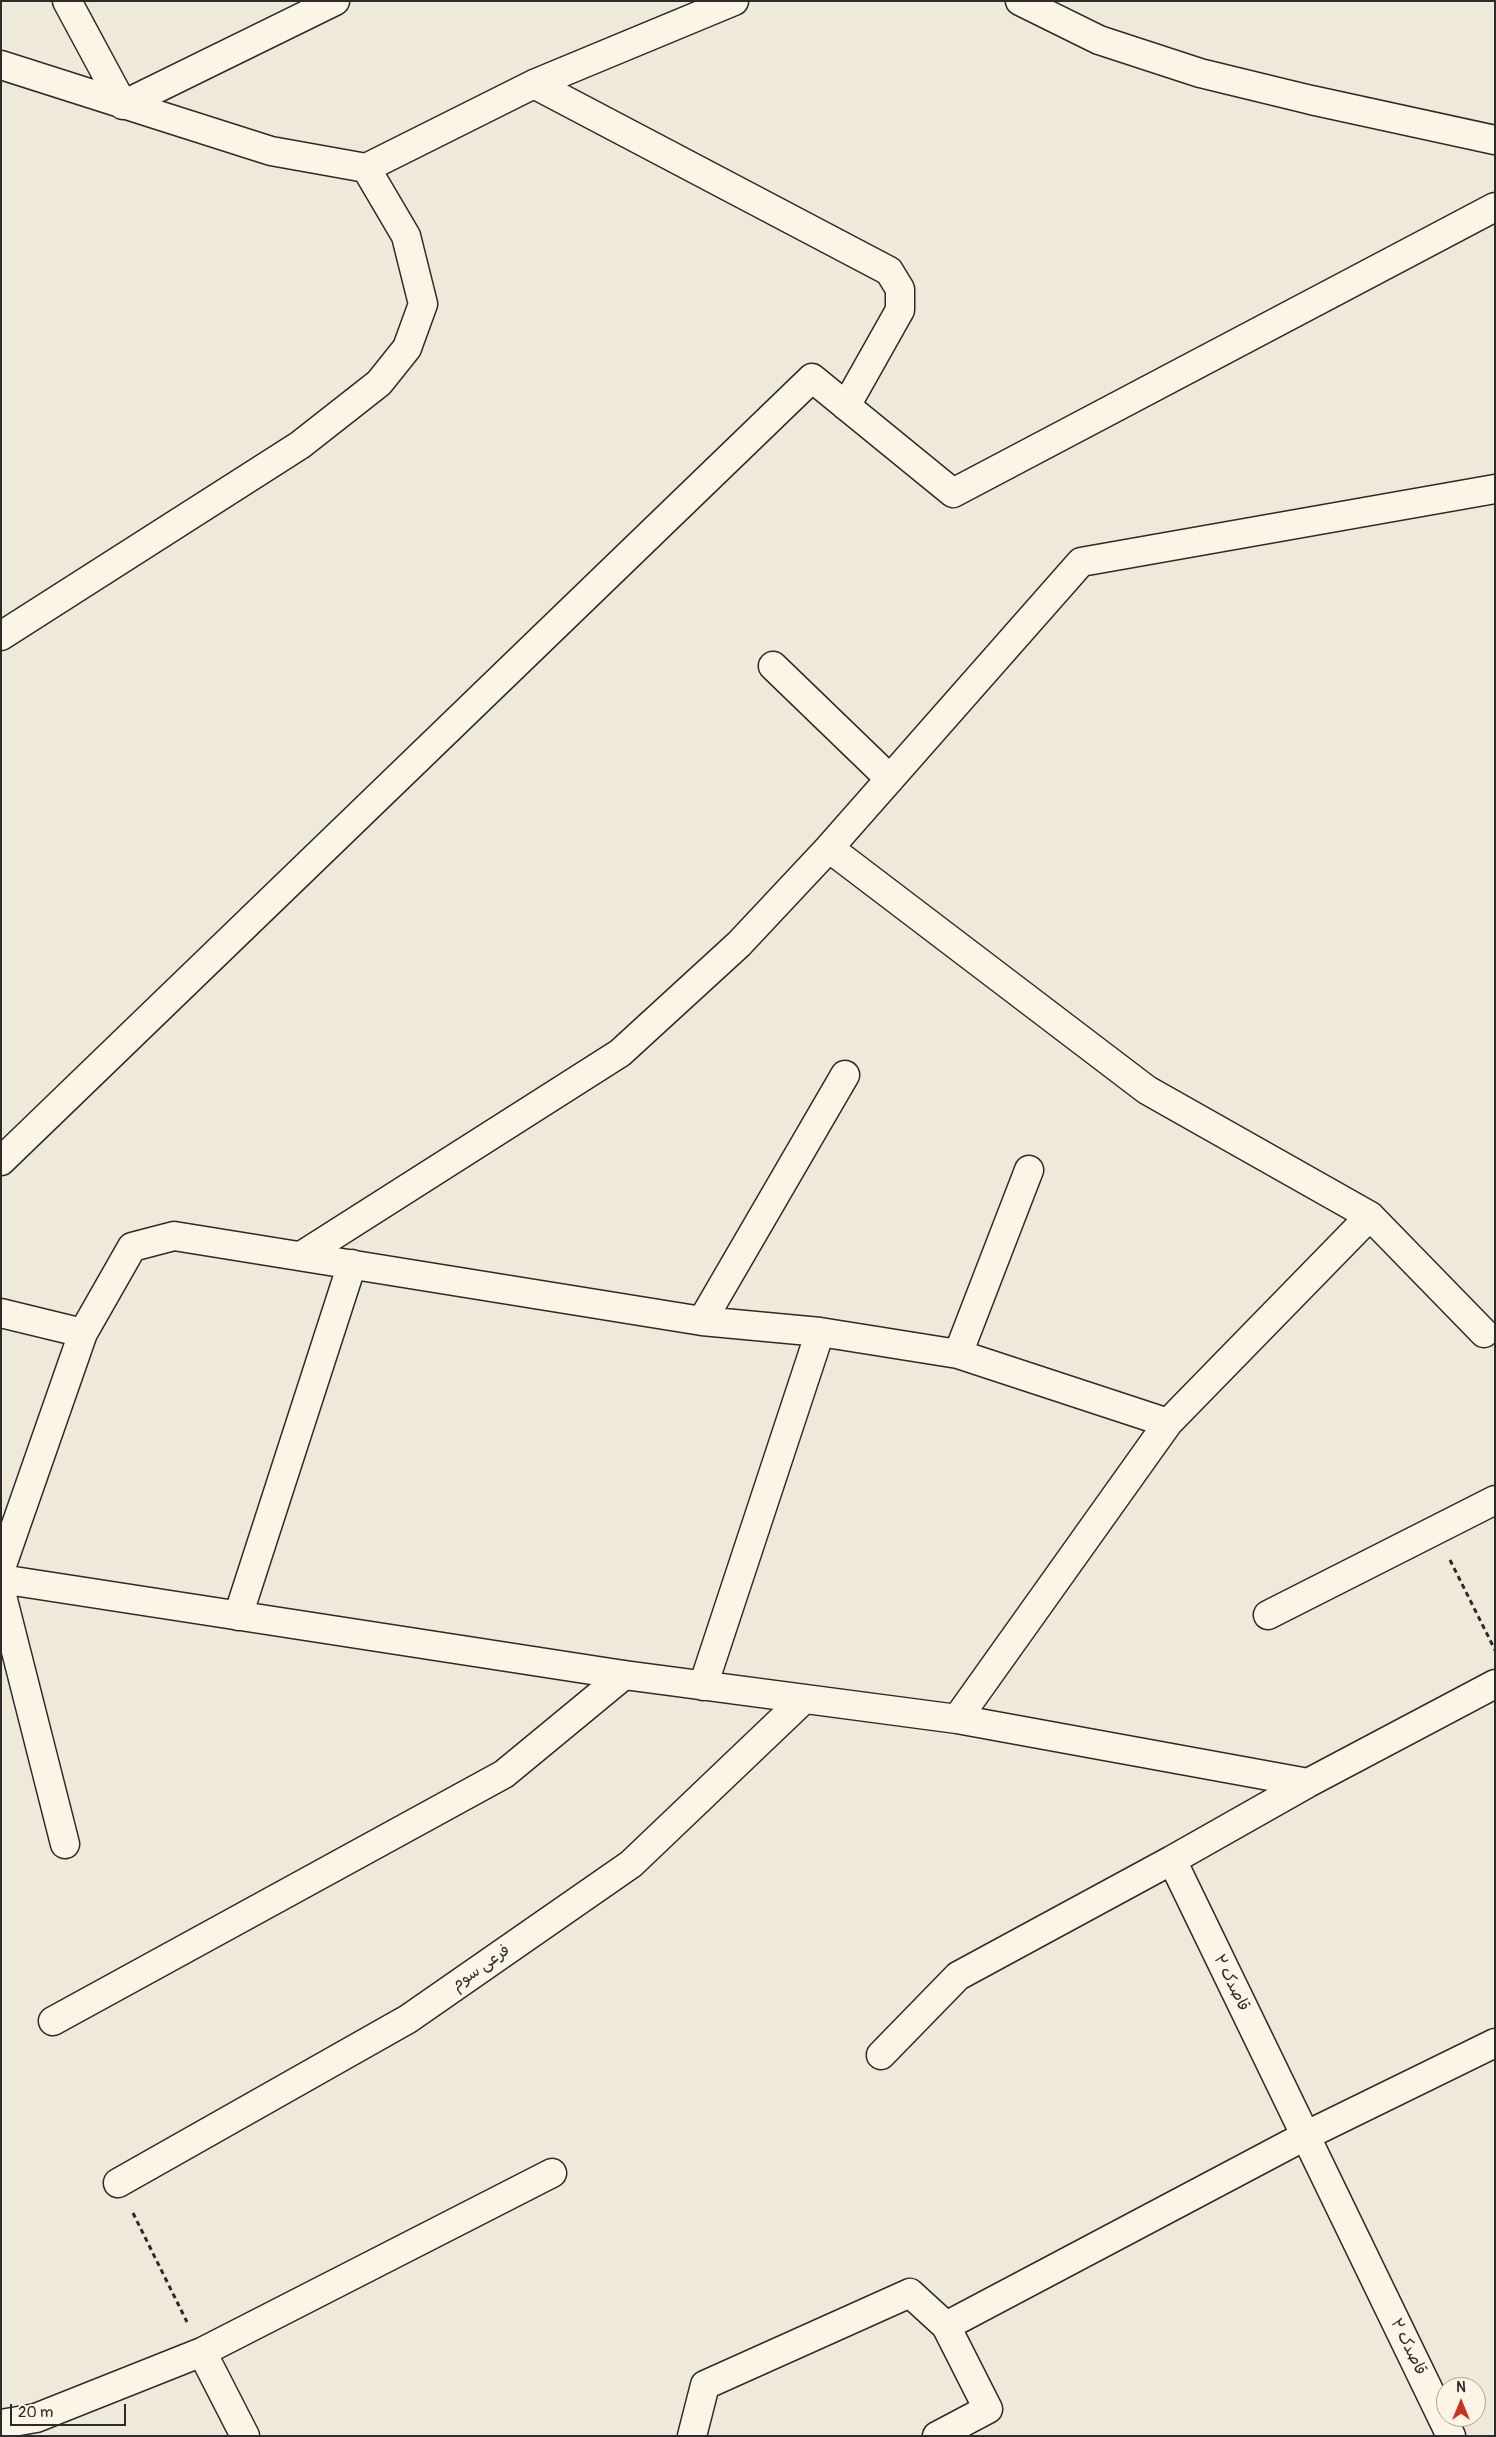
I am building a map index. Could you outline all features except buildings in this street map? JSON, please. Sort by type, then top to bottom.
[{"type":"street","points":[[67,1],[123,105]]},
{"type":"street","points":[[123,105],[335,1]]},
{"type":"street","points":[[1,65],[271,152],[366,168],[534,84],[734,1]]},
{"type":"street","points":[[1020,1],[1099,40],[1200,73],[1311,100],[1495,140]]},
{"type":"street","points":[[534,84],[889,271],[900,289],[900,310],[846,406]]},
{"type":"street","points":[[1,636],[300,445],[379,383],[407,348],[423,304],[406,236],[366,168]]},
{"type":"street","points":[[1,1161],[812,378],[953,493],[1495,207]]},
{"type":"street","points":[[301,1256],[620,1052],[739,944],[829,848],[1080,562],[1495,489]]},
{"type":"street","points":[[773,666],[890,779]]},
{"type":"street","points":[[829,848],[1147,1090],[1370,1216],[1484,1334]]},
{"type":"street","points":[[702,1321],[846,1074]]},
{"type":"street","points":[[958,1354],[1029,1170]]},
{"type":"street","points":[[957,1719],[1168,1423],[1370,1216]]},
{"type":"street","points":[[1,1568],[82,1333],[132,1247],[174,1236],[702,1321],[820,1332],[958,1354],[1168,1423]]},
{"type":"street","points":[[238,1616],[352,1264]]},
{"type":"street","points":[[1,1313],[82,1333]]},
{"type":"street","points":[[703,1686],[820,1332]]},
{"type":"street","points":[[1268,1615],[1495,1500]]},
{"type":"street","points":[[1,1579],[624,1675],[957,1719],[1308,1783]]},
{"type":"street","points":[[1,1592],[65,1844]]},
{"type":"street","points":[[53,2021],[504,1774],[624,1675]]},
{"type":"street","points":[[881,2055],[958,1976],[1172,1860],[1308,1783],[1495,1684]]},
{"type":"street","name":"فرعی سوم","points":[[118,2183],[408,2019],[631,1864],[804,1699]]},
{"type":"street","name":"قاصدک ۲","points":[[1172,1860],[1451,2436]]},
{"type":"street","points":[[946,2326],[1305,2136],[1495,2044]]},
{"type":"street","points":[[1,2424],[36,2418],[202,2352],[552,2173]]},
{"type":"street","points":[[692,2436],[705,2385],[910,2294],[946,2326],[988,2409],[938,2436]]},
{"type":"street","points":[[202,2352],[245,2436]]},
{"type":"path","points":[[1435,1530],[1495,1650]]},
{"type":"path","points":[[118,2183],[202,2352]]}]
